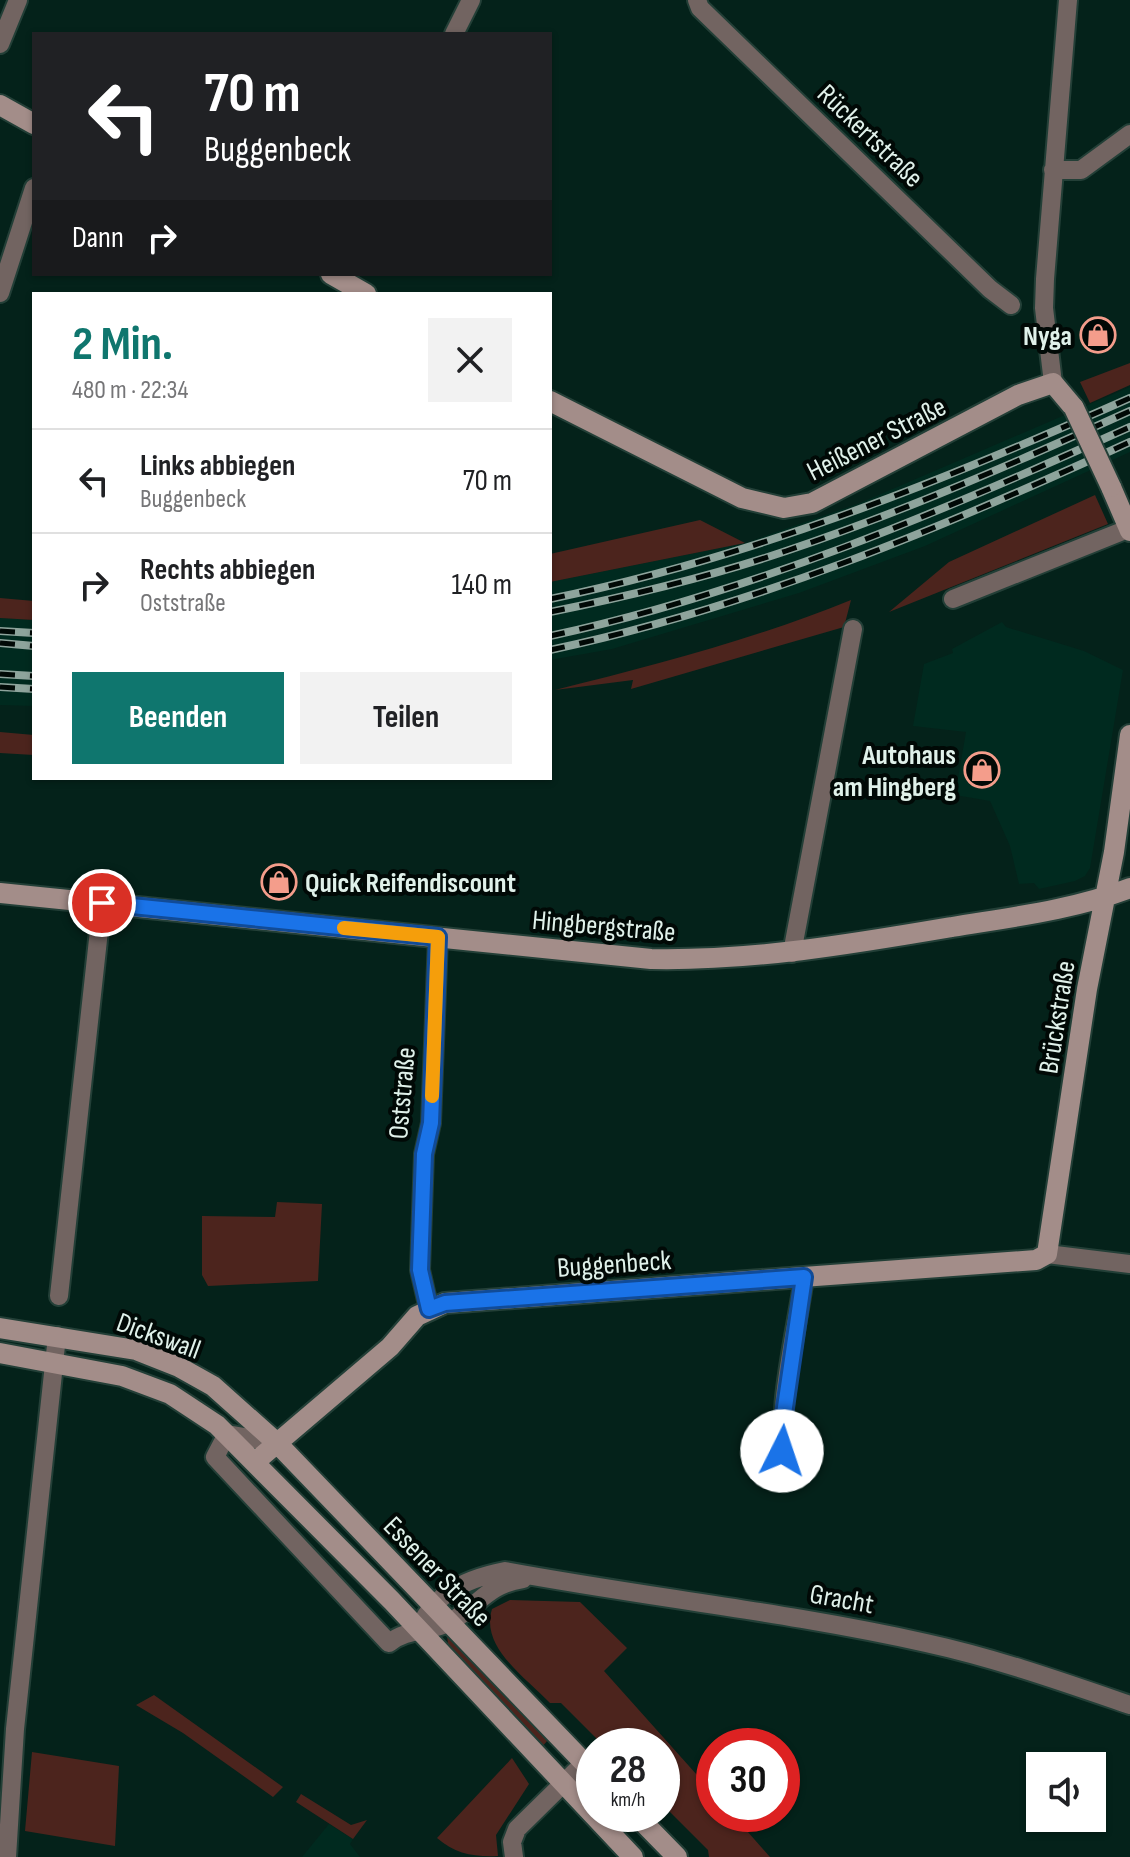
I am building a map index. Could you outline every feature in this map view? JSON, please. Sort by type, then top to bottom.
[{"type":"street","points":[[0,44],[18,0]]},
{"type":"street","points":[[455,32],[471,0]]},
{"type":"street","name":"Rückertstraße","points":[[697,0],[700,8],[799,105],[990,289],[1011,305]]},
{"type":"street","points":[[953,599],[1130,529],[1074,408],[1053,383],[1044,308],[1068,0]]},
{"type":"street","points":[[0,105],[32,123]]},
{"type":"street","points":[[1053,170],[1081,170],[1130,134]]},
{"type":"street","points":[[0,293],[32,194]]},
{"type":"street","points":[[335,276],[363,292]]},
{"type":"street","name":"Heißener Straße","points":[[552,402],[742,498],[784,508],[812,503],[1018,395],[1053,383]]},
{"type":"street","points":[[792,953],[853,629]]},
{"type":"street","name":"Brückstraße","points":[[1047,1254],[1087,989],[1127,795],[1130,735]]},
{"type":"street","name":"Hingbergstraße","points":[[0,893],[651,959],[716,960],[792,953],[1048,912],[1105,898],[1130,888]]},
{"type":"street","name":"Hingbergstraße","points":[[1105,898],[1130,900]]},
{"type":"street","points":[[59,1296],[102,903]]},
{"type":"street","name":"Oststraße","points":[[429,1309],[420,1270],[424,1154],[431,1123],[438,937]]},
{"type":"street","name":"Buggenbeck","points":[[429,1309],[445,1303],[1036,1260],[1047,1254],[1130,1264]]},
{"type":"street","points":[[789,1472],[782,1451],[783,1421],[804,1277]]},
{"type":"street","points":[[255,1462],[359,1375],[429,1309]]},
{"type":"street","name":"Dickswall","points":[[0,1328],[136,1350],[179,1367],[232,1401],[277,1443]]},
{"type":"street","points":[[7,1857],[8,1727],[57,1336]]},
{"type":"street","name":"Dickswall","points":[[0,1353],[122,1376],[170,1394],[195,1408],[227,1434]]},
{"type":"street","points":[[227,1434],[277,1443]]},
{"type":"street","name":"Essener Straße","points":[[419,1630],[399,1635],[389,1643],[327,1580],[215,1457],[227,1434],[419,1630],[633,1857]]},
{"type":"street","name":"Essener Straße","points":[[277,1443],[576,1754]]},
{"type":"street","name":"Gracht","points":[[431,1605],[480,1576],[505,1571],[843,1626],[929,1644],[1013,1666],[1130,1705]]},
{"type":"street","name":"Gracht","points":[[419,1630],[450,1622],[487,1591],[510,1581],[538,1577]]},
{"type":"street","points":[[419,1630],[431,1605]]},
{"type":"street","points":[[514,1857],[512,1842],[517,1829],[562,1784],[576,1776]]},
{"type":"street","points":[[653,1832],[677,1857]]},
{"type":"shaded area","points":[[1130,363],[1130,385],[1090,403],[1080,382]]},
{"type":"shaded area","points":[[1130,387],[1130,452],[925,546],[799,593],[612,649],[552,660],[552,582],[745,543],[860,503]]},
{"type":"shaded area","points":[[1095,495],[1108,524],[889,612],[949,562]]},
{"type":"shaded area","points":[[700,520],[745,543],[552,582],[552,554]]},
{"type":"shaded area","points":[[0,598],[32,601],[32,620],[0,618]]},
{"type":"shaded area","points":[[851,600],[844,627],[631,689],[633,680],[555,690],[742,639]]},
{"type":"shaded area","points":[[0,618],[32,620],[32,706],[0,705]]},
{"type":"shaded area","points":[[1002,622],[1006,627],[1084,651],[1123,670],[1090,868],[1085,876],[1075,881],[1039,889],[1034,883],[1019,884],[1010,846],[990,801],[955,795],[966,732],[913,726],[924,664],[953,653],[952,649]]},
{"type":"shaded area","points":[[0,732],[32,735],[32,755],[0,753]]},
{"type":"shaded area","points":[[277,1202],[322,1204],[318,1281],[208,1286],[202,1275],[202,1216],[275,1217]]},
{"type":"shaded area","points":[[510,1600],[580,1602],[627,1648],[604,1671],[655,1728],[586,1728],[561,1703],[550,1703],[498,1649],[490,1623],[492,1609]]},
{"type":"shaded area","points":[[447,1636],[548,1740],[541,1748],[449,1651]]},
{"type":"shaded area","points":[[154,1695],[283,1787],[273,1797],[183,1733],[136,1705]]},
{"type":"shaded area","points":[[32,1752],[119,1766],[115,1846],[25,1831]]},
{"type":"shaded area","points":[[680,1756],[696,1774],[696,1832],[748,1832],[770,1857],[709,1857],[708,1850],[680,1822]]},
{"type":"shaded area","points":[[512,1758],[529,1784],[496,1835],[498,1856],[465,1853],[437,1838]]},
{"type":"shaded area","points":[[301,1794],[351,1825],[367,1820],[353,1839],[296,1802]]},
{"type":"shaded area","points":[[329,1824],[353,1839],[350,1844],[360,1857],[302,1857]]},
{"type":"railway","points":[[552,599],[700,562],[773,539],[988,459],[1130,398]]},
{"type":"railway","points":[[552,612],[698,578],[830,536],[960,486],[1130,411]]},
{"type":"railway","points":[[552,636],[700,597],[773,573],[917,519],[1130,427]]},
{"type":"railway","points":[[552,650],[700,611],[846,562],[989,505],[1130,442]]},
{"type":"railway","points":[[0,631],[32,633]]},
{"type":"railway","points":[[0,643],[32,646]]},
{"type":"railway","points":[[0,674],[32,676]]},
{"type":"railway","points":[[0,687],[32,689]]},
{"type":"slow traffic","points":[[344,928],[438,937],[432,1096]]},
{"type":"place","name":"Nyga","points":[[1098,335]]},
{"type":"place","name":"Autohaus am Hingberg","points":[[982,770]]},
{"type":"place","name":"Quick Reifendiscount","points":[[279,882]]},
{"type":"route","points":[[102,903],[438,937],[431,1123],[424,1154],[420,1270],[429,1309],[445,1303],[804,1277],[783,1421],[782,1451]]}]
